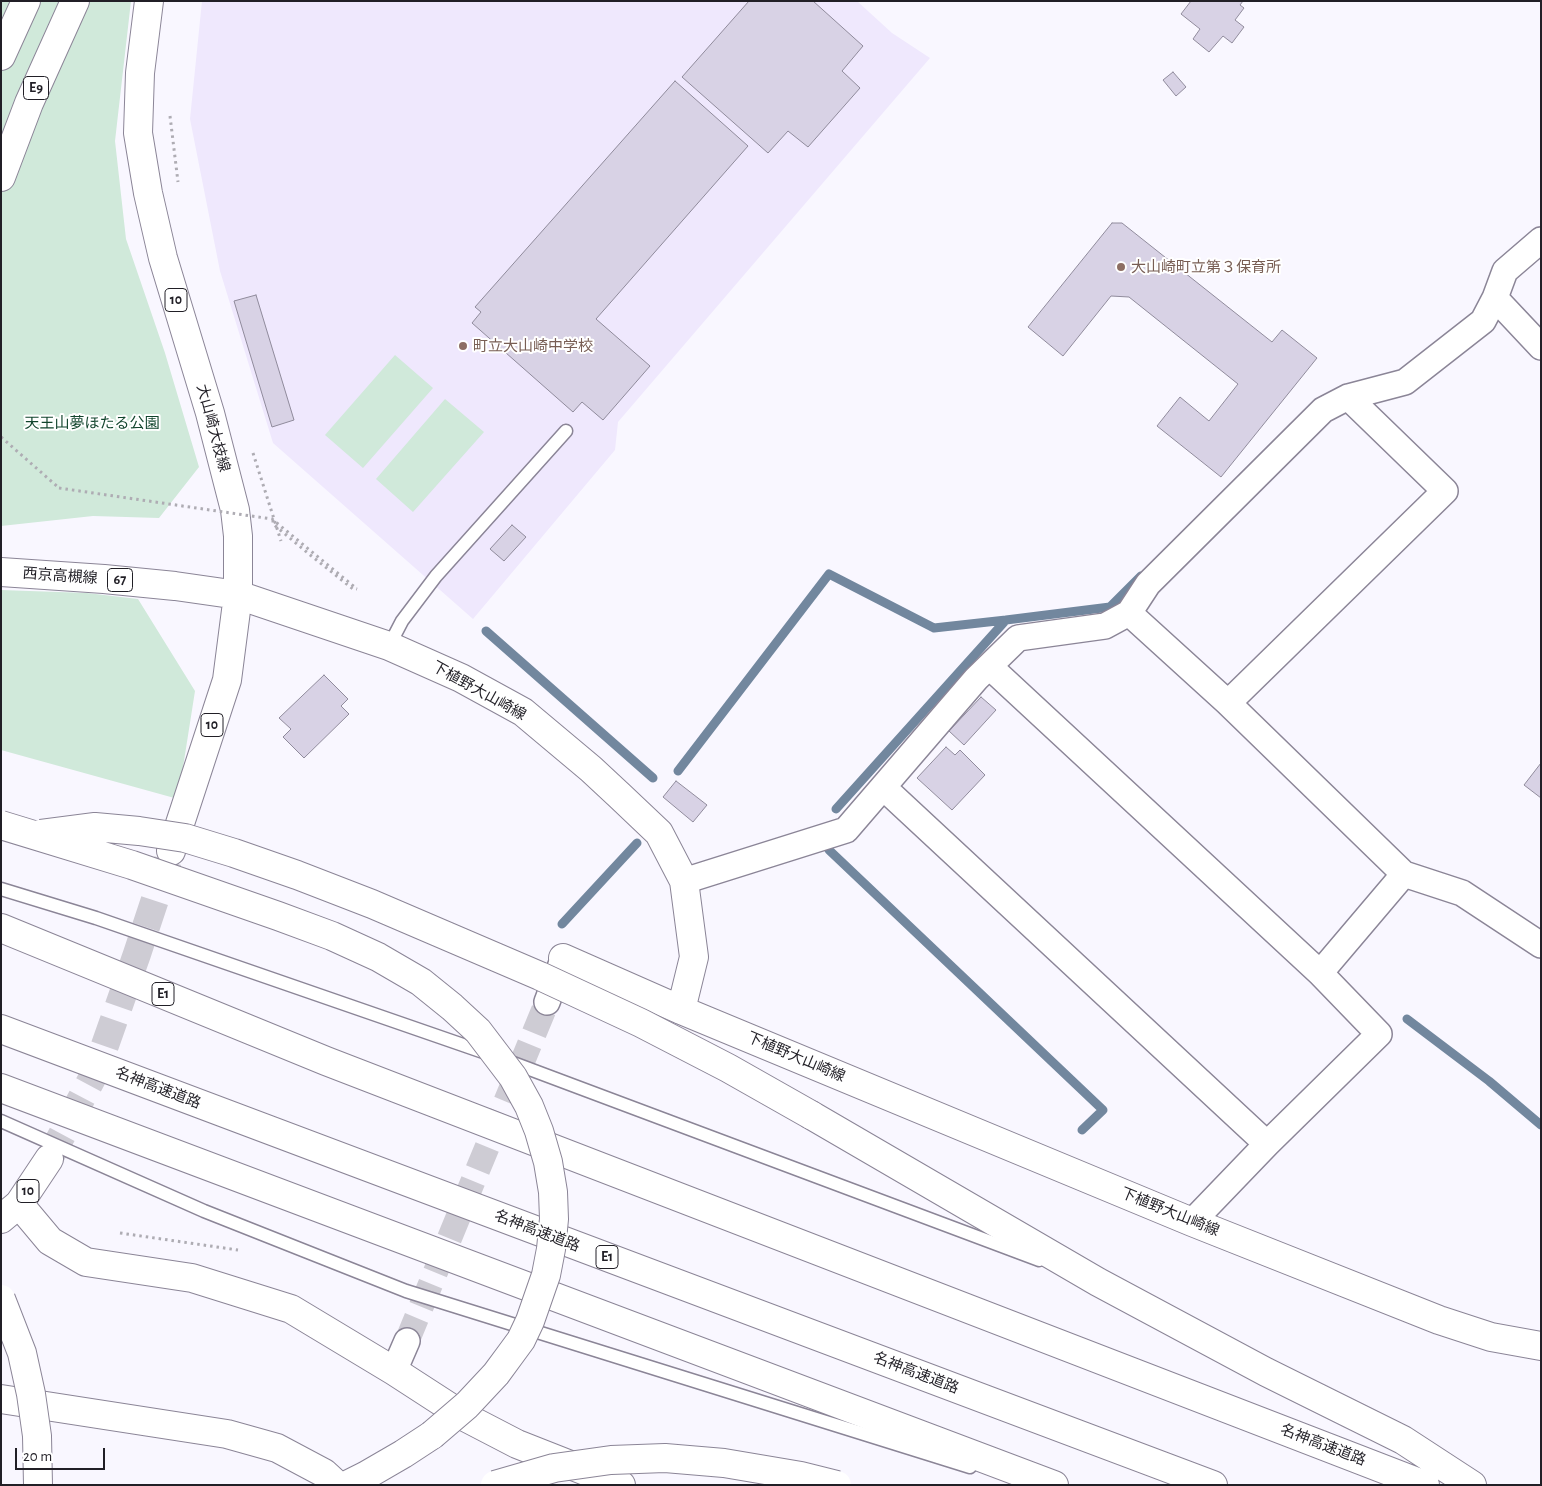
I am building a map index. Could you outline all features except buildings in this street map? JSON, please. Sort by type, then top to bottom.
[{"type":"main road","points":[[1,56],[26,1]]},
{"type":"main road","name":"E9","points":[[1,177],[30,103],[75,1]]},
{"type":"main road","name":"大山崎大枝線","points":[[149,1],[140,73],[138,133],[148,193],[163,258],[210,413],[235,510],[238,536],[238,595],[227,680],[171,852]]},
{"type":"main road","name":"西京高槻線","points":[[1,572],[104,579],[238,595]]},
{"type":"main road","name":"下植野大山崎線","points":[[238,595],[390,646],[461,678],[523,712],[591,769],[659,833],[684,881],[694,957],[681,1010],[1192,1222],[1439,1320],[1491,1337],[1541,1346]]},
{"type":"main road","points":[[1,825],[132,866],[278,916],[332,936],[378,957],[421,982],[452,1007],[478,1031],[513,1077],[540,1131],[553,1192],[554,1219],[551,1249],[546,1275],[530,1321],[520,1340],[496,1374],[467,1405],[371,1485]]},
{"type":"main road","points":[[1,845],[46,832],[95,827],[185,838],[234,853],[372,904],[540,976],[641,1023],[811,1115],[1098,1282],[1266,1372],[1403,1440],[1472,1485]]},
{"type":"main road","name":"名神高速道路","points":[[1,928],[326,1061],[1425,1485]]},
{"type":"main road","name":"名神高速道路","points":[[1,945],[326,1061]]},
{"type":"main road","points":[[563,958],[681,1010]]},
{"type":"main road","name":"名神高速道路","points":[[1,1029],[1213,1485]]},
{"type":"main road","points":[[1,1088],[1054,1485]]},
{"type":"main road","name":"10","points":[[10,1212],[48,1159]]},
{"type":"main road","points":[[10,1212],[50,1241],[86,1262],[192,1278],[291,1310],[394,1371],[465,1417],[517,1444],[621,1485]]},
{"type":"main road","points":[[1,1299],[22,1353],[31,1394],[37,1436],[38,1485]]},
{"type":"main road","points":[[1,1400],[227,1434],[277,1448],[324,1473],[337,1485]]},
{"type":"main road","points":[[347,1485],[396,1459],[432,1435]]},
{"type":"main road","points":[[495,1485],[554,1468],[611,1460],[665,1458],[724,1463],[801,1476],[837,1485]]},
{"type":"street","points":[[684,881],[846,830],[976,679],[1018,638],[1105,626],[1129,614],[1148,584],[1323,410],[1348,397],[1405,382],[1483,321],[1496,298],[1505,271],[1541,240]]},
{"type":"street","points":[[1496,298],[1541,347]]},
{"type":"street","points":[[1228,703],[1446,491],[1348,397]]},
{"type":"street","points":[[1129,614],[1228,703],[1404,874],[1462,892],[1541,946]]},
{"type":"street","points":[[990,667],[1320,973],[1379,1034],[1214,1197],[1192,1222]]},
{"type":"street","points":[[884,787],[1267,1144]]},
{"type":"street","points":[[1320,973],[1404,874]]},
{"type":"street","points":[[547,1002],[563,958]]},
{"type":"street","points":[[394,1371],[407,1341]]},
{"type":"lane","points":[[390,646],[402,620],[436,576],[566,431]]},
{"type":"lane","points":[[1,889],[105,922],[440,1036],[1098,1282]]},
{"type":"lane","points":[[1,1121],[204,1211],[406,1291],[1027,1485]]},
{"type":"path","points":[[170,108],[178,183]]},
{"type":"path","points":[[1,437],[59,488],[272,519],[357,589]]},
{"type":"path","points":[[252,450],[281,541]]},
{"type":"path","points":[[120,1233],[244,1250]]},
{"type":"shaded area","name":"町立大山崎中学校","points":[[202,1],[857,1],[892,33],[930,58],[618,422],[615,450],[473,619],[273,443],[220,271],[190,119]]},
{"type":"green space","name":"天王山夢ほたる公園","points":[[1,1],[131,1],[115,141],[126,239],[165,353],[199,467],[159,518],[93,516],[1,526]]},
{"type":"green space","points":[[395,355],[433,388],[363,468],[325,435]]},
{"type":"green space","points":[[445,399],[484,432],[413,512],[376,479]]},
{"type":"green space","points":[[1,590],[87,593],[138,599],[195,691],[178,799],[1,750]]},
{"type":"waterway","points":[[678,771],[829,574],[934,628],[1006,620]]},
{"type":"waterway","points":[[836,809],[1006,620],[1110,607],[1141,576]]},
{"type":"waterway","points":[[486,631],[653,778]]},
{"type":"waterway","points":[[562,924],[637,843]]},
{"type":"waterway","points":[[829,850],[1103,1110],[1082,1130]]},
{"type":"waterway","points":[[1407,1019],[1489,1081],[1541,1125]]},
{"type":"tunnel","points":[[49,1159],[96,1071],[170,854]]},
{"type":"tunnel","points":[[407,1341],[547,1002]]},
{"type":"place","name":"大山崎町立第３保育所","points":[[1121,267]]},
{"type":"place","name":"町立大山崎中学校","points":[[463,346]]}]
